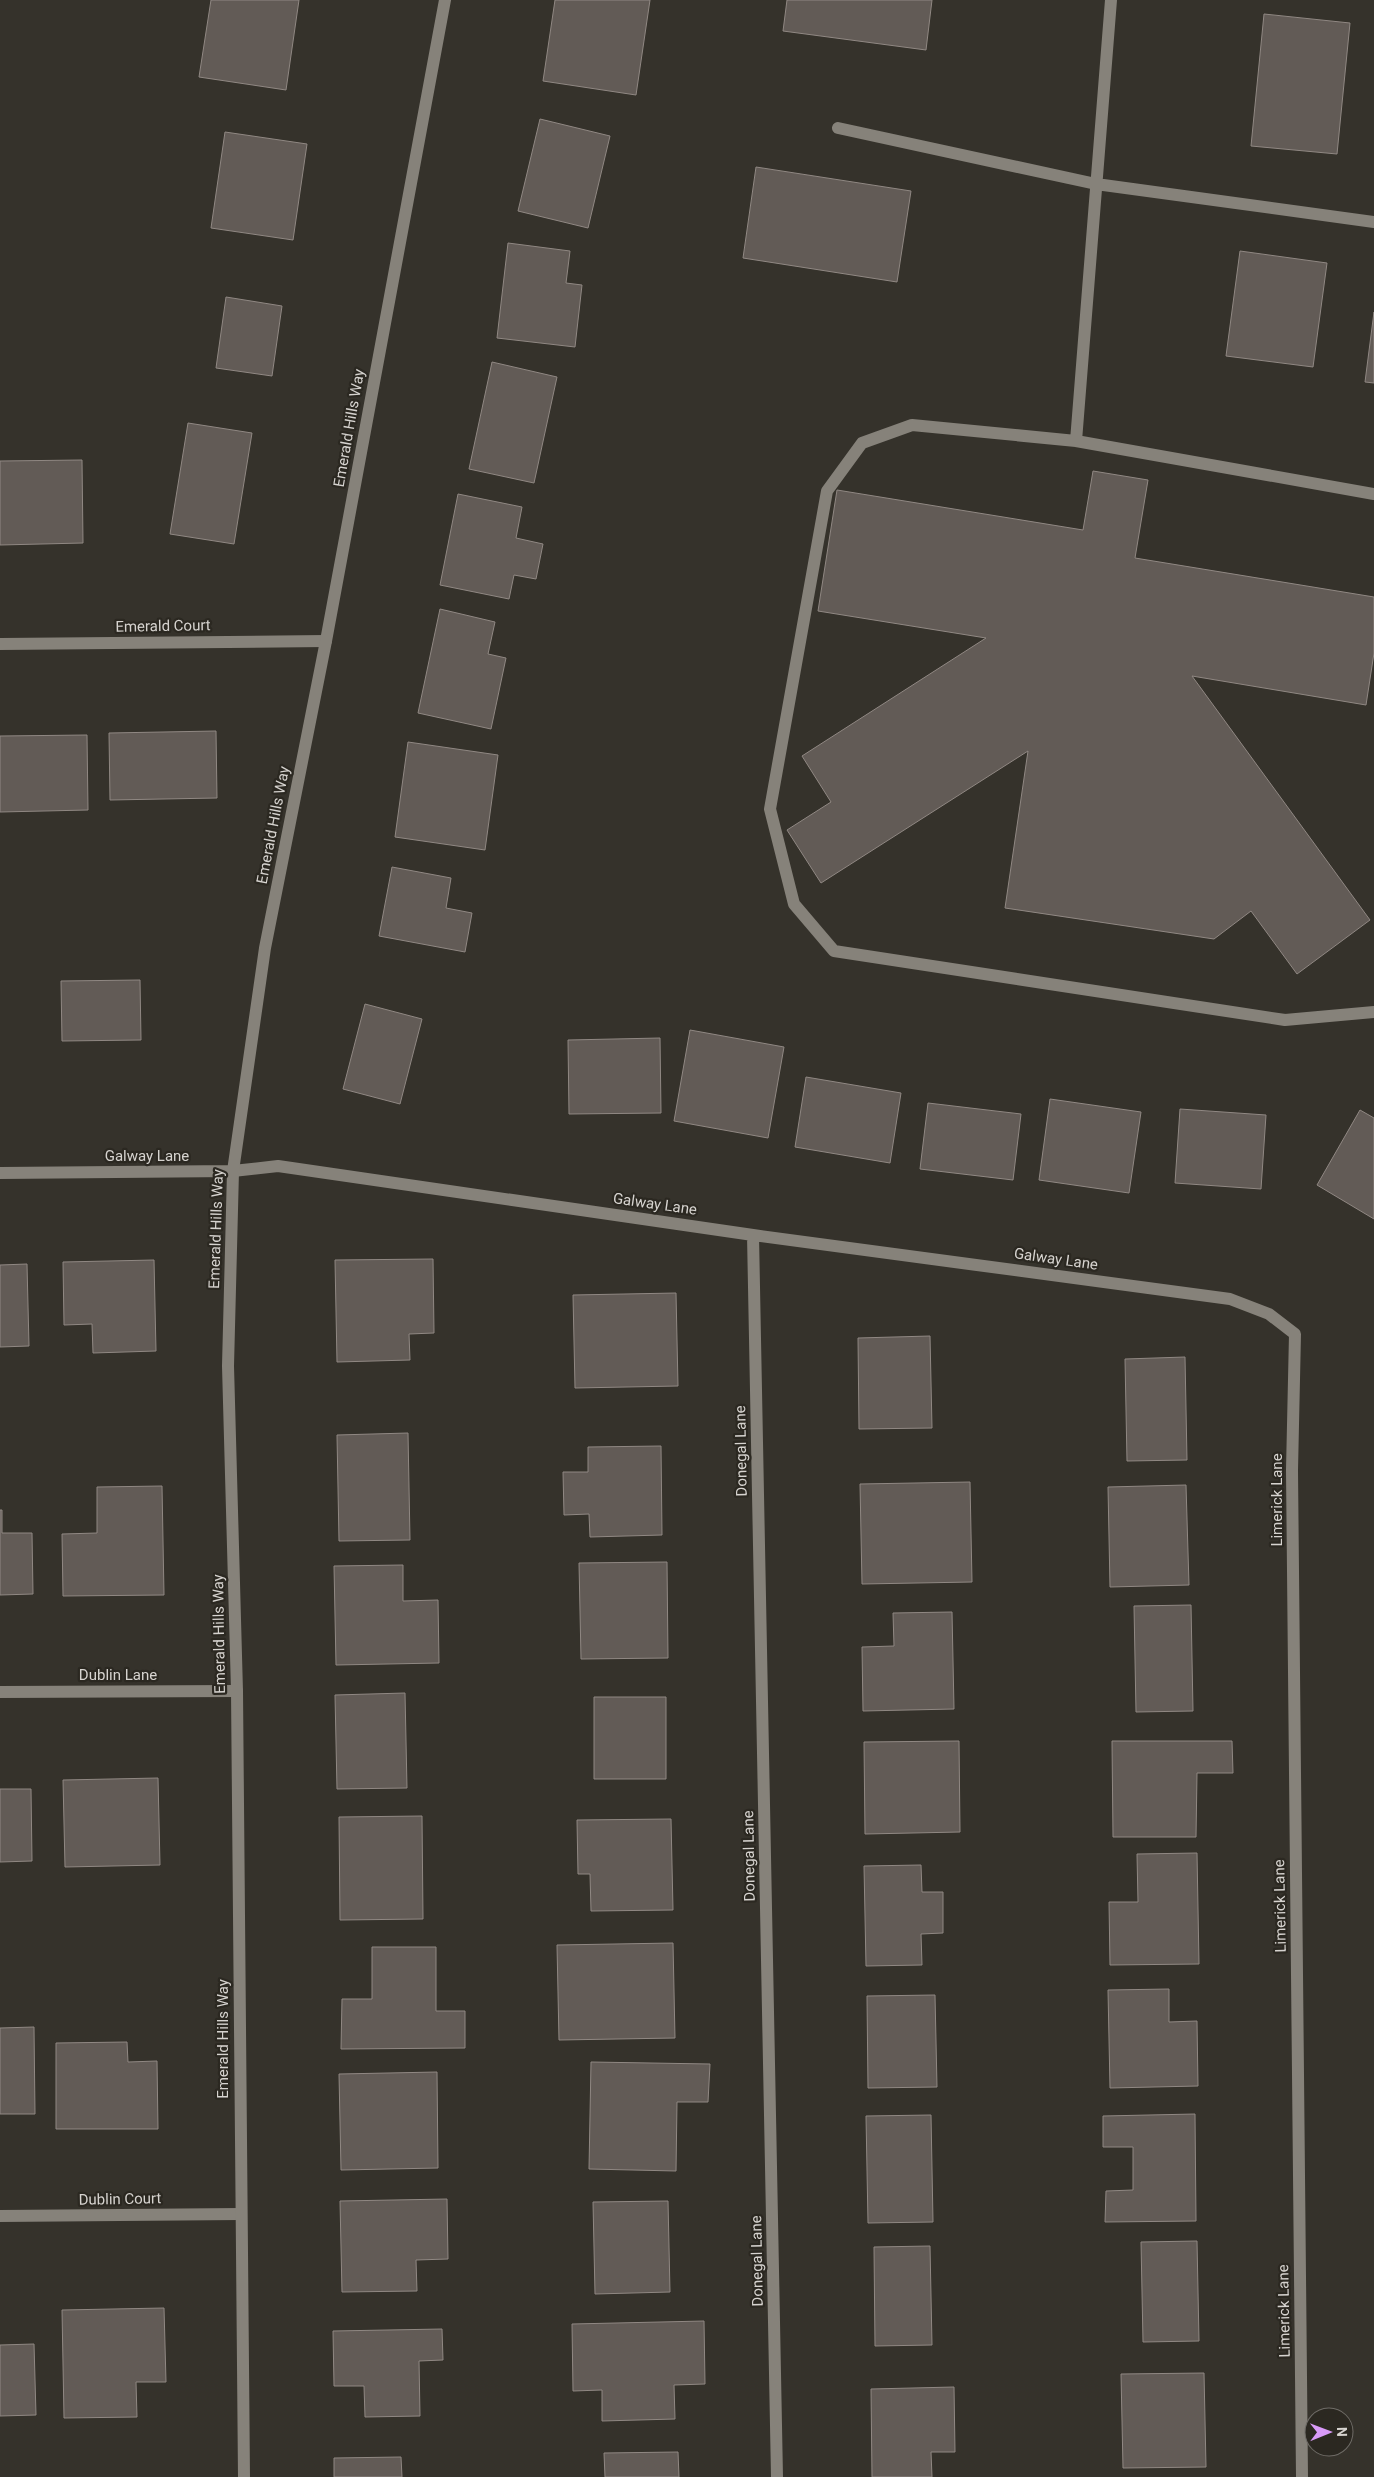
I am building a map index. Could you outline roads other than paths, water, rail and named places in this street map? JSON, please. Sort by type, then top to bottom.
[{"type":"street","name":"Emerald Hills Way","points":[[244,2477],[237,1691],[228,1366],[233,1171],[265,948],[326,641],[445,0]]},
{"type":"street","points":[[1076,441],[1111,0]]},
{"type":"street","points":[[838,128],[1096,184],[1374,222]]},
{"type":"street","points":[[1374,494],[1076,441],[912,425],[862,443],[827,491],[770,809],[794,904],[834,951],[1285,1020],[1374,1012]]},
{"type":"street","name":"Emerald Court","points":[[0,644],[326,641]]},
{"type":"street","name":"Galway Lane","points":[[0,1173],[233,1171],[278,1166],[752,1235],[1230,1299],[1269,1314],[1295,1334]]},
{"type":"street","name":"Donegal Lane","points":[[752,1235],[777,2477]]},
{"type":"street","name":"Limerick Lane","points":[[1295,1334],[1292,1470],[1302,2477]]},
{"type":"street","name":"Dublin Lane","points":[[0,1692],[237,1691]]},
{"type":"street","name":"Dublin Court","points":[[0,2216],[241,2214]]}]
